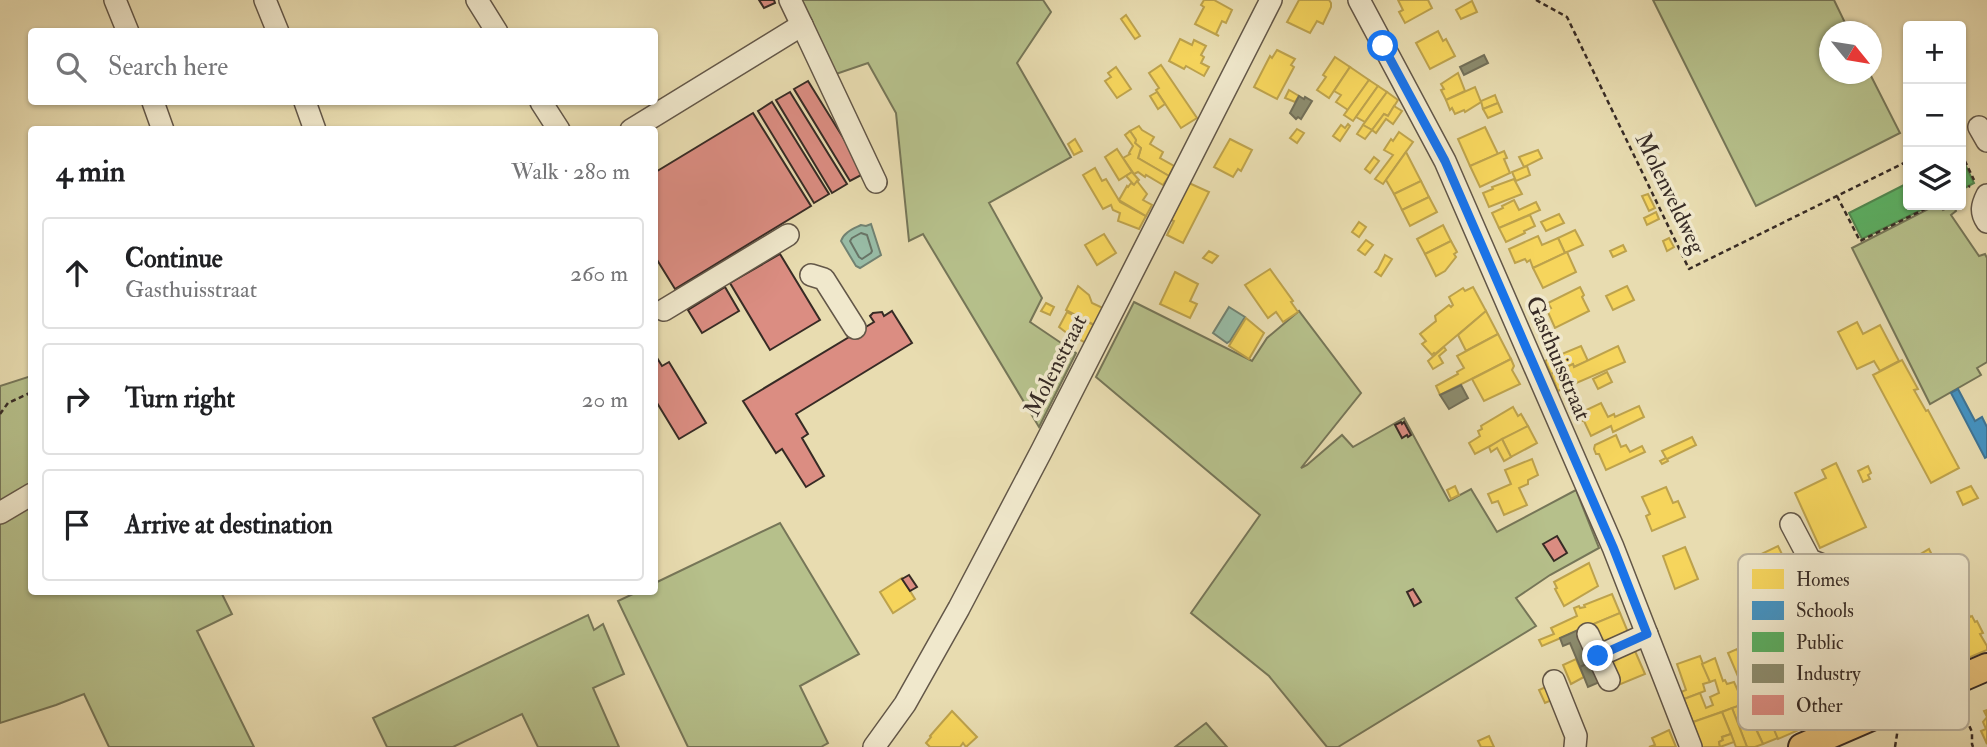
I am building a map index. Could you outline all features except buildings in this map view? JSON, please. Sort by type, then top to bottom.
[{"type":"main road","points":[[1969,673],[1987,667]]},
{"type":"main road","points":[[1802,747],[1838,730]]},
{"type":"street","points":[[115,0],[126,28]]},
{"type":"street","points":[[265,0],[276,28]]},
{"type":"street","points":[[477,0],[494,28]]},
{"type":"street","points":[[790,0],[876,182]]},
{"type":"street","name":"Molenstraat","points":[[874,747],[905,704],[965,596],[1271,0]]},
{"type":"street","name":"Gasthuisstraat","points":[[1359,0],[1445,161],[1613,547],[1691,747]]},
{"type":"street","points":[[638,126],[802,24]]},
{"type":"street","points":[[154,105],[162,126]]},
{"type":"street","points":[[305,105],[313,126]]},
{"type":"street","points":[[543,105],[556,126]]},
{"type":"street","points":[[1987,195],[1982,205],[1987,222]]},
{"type":"street","points":[[664,310],[788,235]]},
{"type":"street","points":[[811,275],[824,279],[855,328]]},
{"type":"street","points":[[0,513],[28,496]]},
{"type":"street","points":[[1791,524],[1807,554]]},
{"type":"street","points":[[1588,634],[1609,680]]},
{"type":"street","points":[[1598,656],[1647,634]]},
{"type":"street","points":[[1554,681],[1576,736],[1575,747]]},
{"type":"path","name":"Molenveldweg","points":[[1536,0],[1567,17],[1689,269],[1837,196]]},
{"type":"path","points":[[1903,163],[1837,196],[1860,241],[1923,210]]},
{"type":"path","points":[[1966,163],[1976,184],[1966,189]]},
{"type":"path","points":[[0,414],[8,403],[28,394]]},
{"type":"path","points":[[1969,727],[1972,732],[1972,746]]},
{"type":"shaded area","points":[[797,0],[1043,0],[1051,12],[1017,63],[1071,157],[989,203],[1042,298],[1030,322],[1076,353],[1039,427],[923,234],[909,241],[896,113],[868,63],[833,75]]},
{"type":"shaded area","points":[[1653,0],[1834,0],[1844,21],[1819,21],[1819,84],[1875,84],[1900,133],[1756,206]]},
{"type":"shaded area","points":[[1926,210],[1956,210],[1951,215],[1979,256],[1985,254],[1987,258],[1987,362],[1977,368],[1981,375],[1930,404],[1852,248]]},
{"type":"shaded area","points":[[1134,302],[1252,361],[1267,338],[1299,311],[1361,393],[1301,468],[1342,435],[1353,447],[1404,418],[1449,501],[1471,489],[1497,532],[1576,490],[1599,548],[1550,575],[1516,598],[1536,626],[1338,747],[1327,747],[1269,676],[1191,613],[1260,515],[1096,377]]},
{"type":"shaded area","points":[[28,377],[28,595],[222,595],[232,614],[197,631],[254,747],[109,747],[84,694],[0,723],[0,386]]},
{"type":"shaded area","points":[[780,523],[859,654],[800,686],[828,743],[821,747],[688,747],[618,601],[631,595],[658,595],[658,582]]},
{"type":"shaded area","points":[[588,615],[594,630],[603,624],[624,674],[593,688],[619,747],[538,747],[522,714],[453,747],[387,747],[373,718]]},
{"type":"shaded area","points":[[1206,723],[1227,747],[1175,747]]},
{"type":"water","points":[[871,224],[881,255],[860,268],[856,266],[841,241],[852,229]]},
{"type":"water","points":[[1229,307],[1245,317],[1227,343],[1213,333]]},
{"type":"route","points":[[1383,46],[1445,161],[1613,547],[1647,634],[1598,656]]}]
